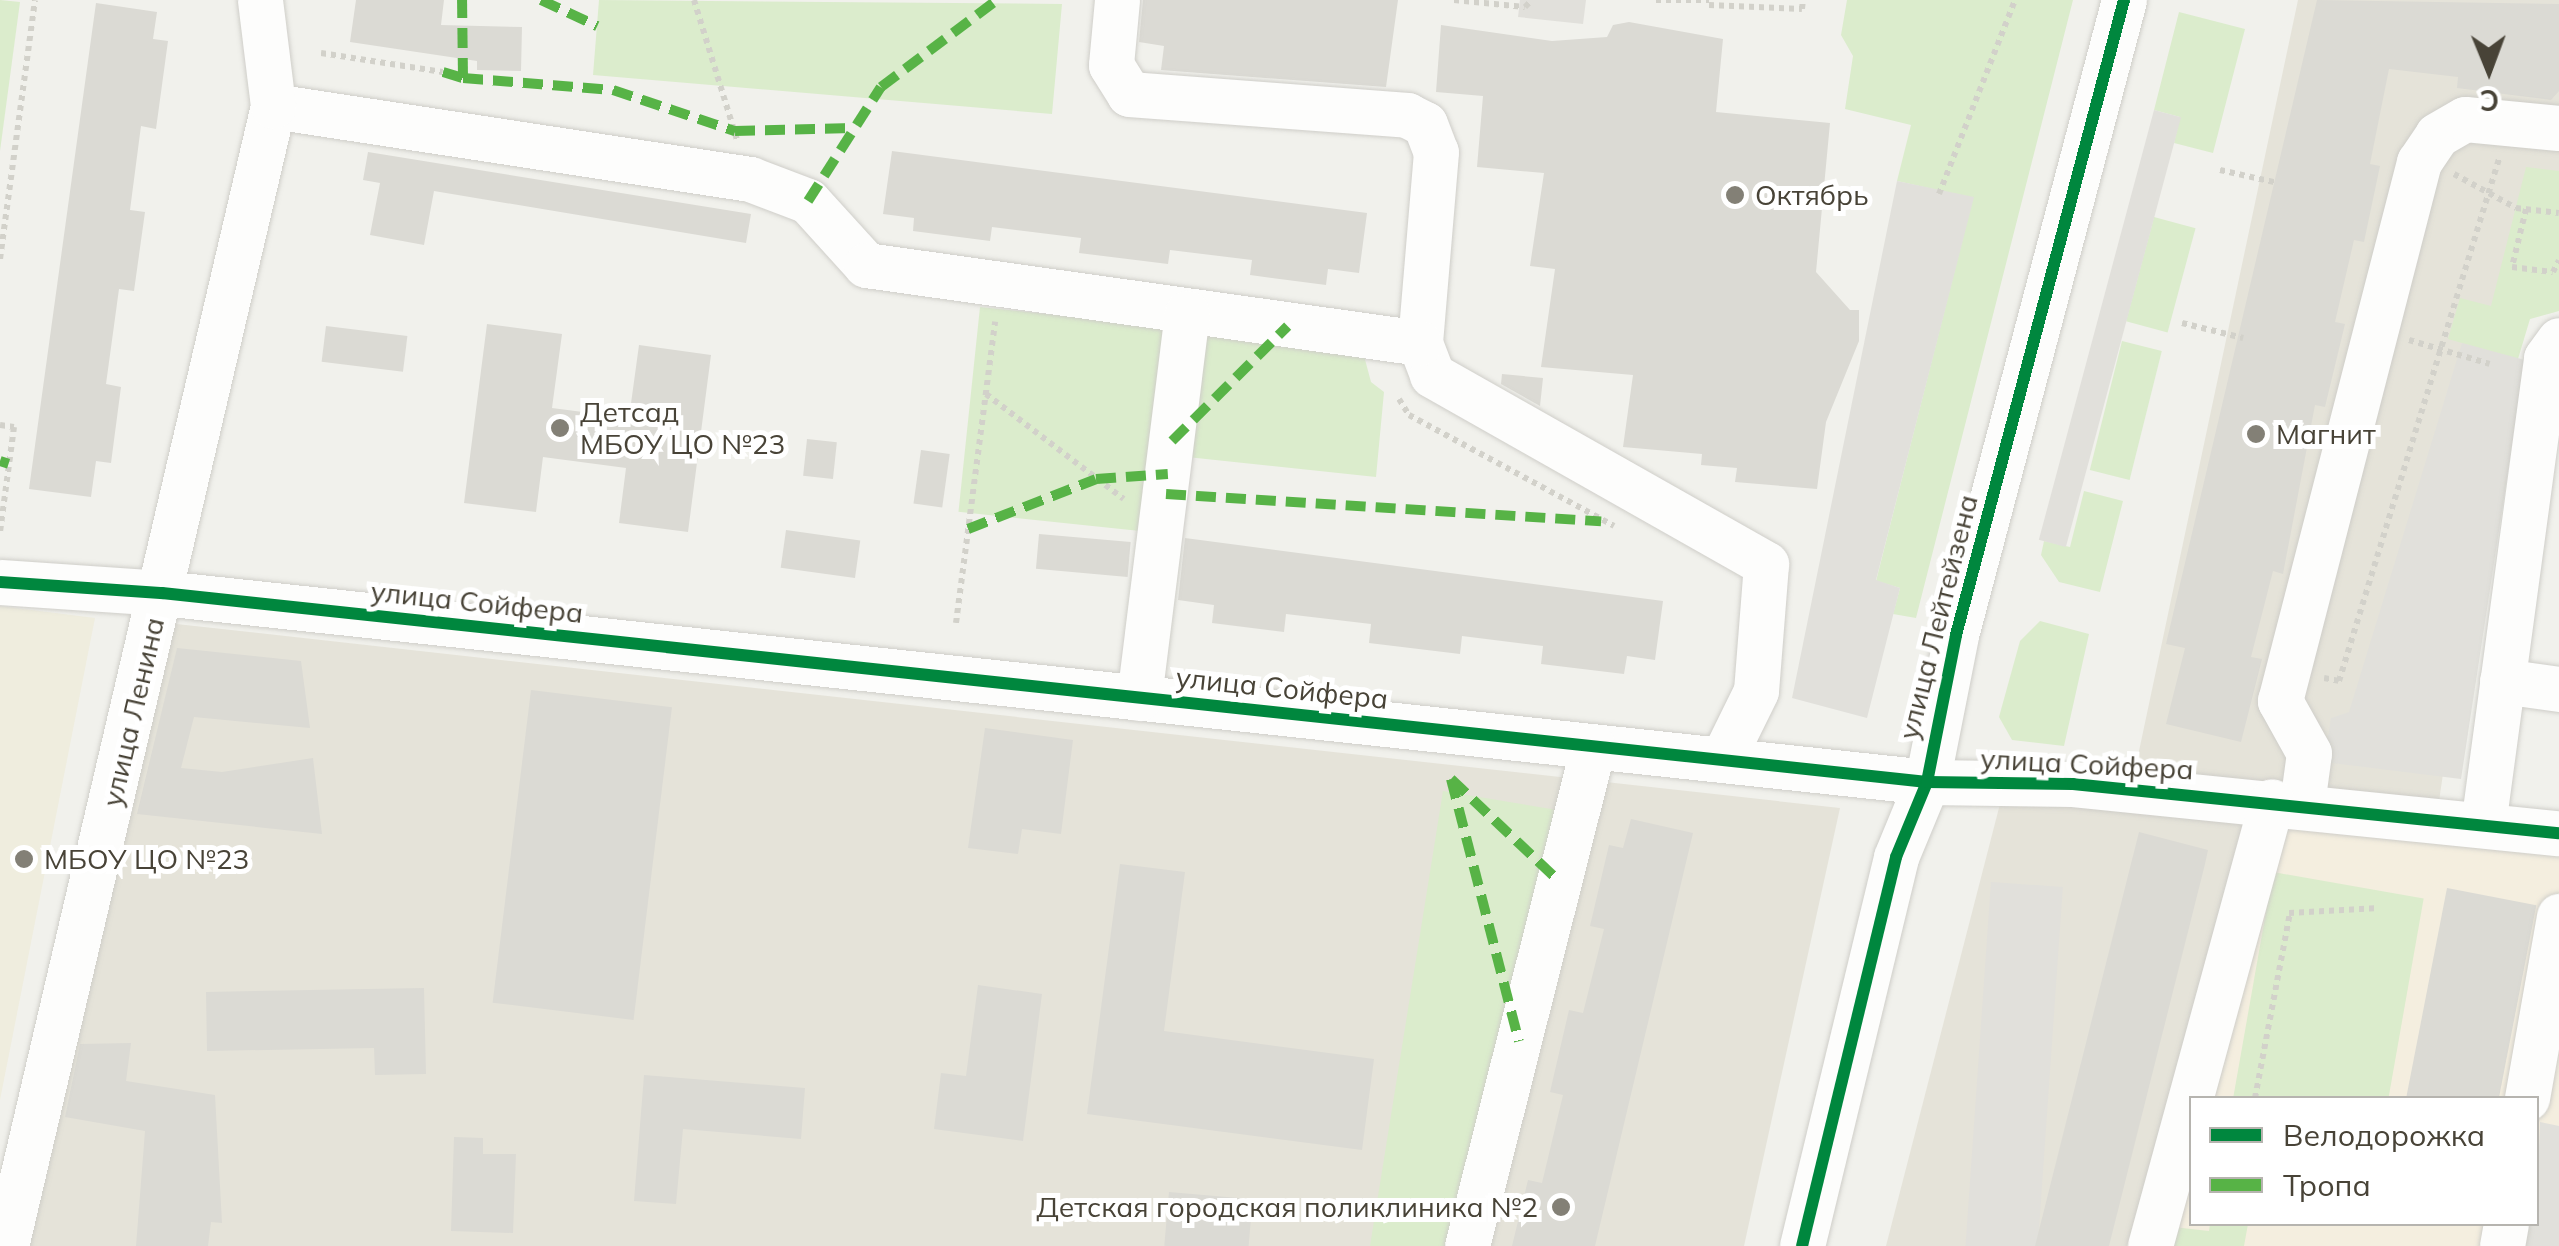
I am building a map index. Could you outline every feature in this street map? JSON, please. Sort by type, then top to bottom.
[{"type":"street","name":"улица Ленина","points":[[6,1246],[162,593],[272,106],[260,0]]},
{"type":"street","points":[[1117,0],[1111,66],[1129,94],[1407,115],[1426,124],[1436,152],[1420,343],[1432,375],[1766,564],[1756,691],[1722,760]]},
{"type":"street","name":"улица Лейтейзена","points":[[1802,1246],[1896,856],[1926,782],[1956,635],[2124,0]]},
{"type":"street","points":[[272,106],[750,179],[808,201],[866,265],[1420,343]]},
{"type":"street","points":[[2192,1096],[2243,911],[2309,753],[2280,702],[2422,156],[2450,124],[2537,125]]},
{"type":"street","points":[[1139,698],[1187,313]]},
{"type":"street","points":[[2483,824],[2546,358],[2559,340]]},
{"type":"street","name":"улица Сойфера","points":[[0,582],[162,593],[1926,782],[2287,803],[2559,833]]},
{"type":"street","points":[[2502,682],[2559,689]]},
{"type":"street","points":[[1467,1246],[1593,747]]},
{"type":"street","points":[[2527,1096],[2559,916]]},
{"type":"street","points":[[2150,1246],[2189,1106]]},
{"type":"path","points":[[0,257],[35,0]]},
{"type":"path","points":[[694,0],[735,131]]},
{"type":"path","points":[[1454,0],[1525,7],[1532,0]]},
{"type":"path","points":[[1656,0],[1802,9],[1803,0]]},
{"type":"path","points":[[1939,194],[2014,0]]},
{"type":"path","points":[[321,54],[443,72]]},
{"type":"path","points":[[2289,668],[2339,682],[2485,190],[2537,125]]},
{"type":"path","points":[[2422,156],[2526,209],[2559,213]]},
{"type":"path","points":[[2220,170],[2278,183]]},
{"type":"path","points":[[2526,209],[2512,267],[2553,272],[2559,260]]},
{"type":"path","points":[[956,623],[1000,285]]},
{"type":"path","points":[[2182,323],[2242,338]]},
{"type":"path","points":[[2376,330],[2490,364]]},
{"type":"path","points":[[986,394],[1162,526]]},
{"type":"path","points":[[0,425],[14,428],[0,532]]},
{"type":"path","points":[[2243,911],[2290,913],[2379,908]]},
{"type":"path","points":[[2255,1096],[2290,913]]},
{"type":"shaded area","points":[[1520,0],[1586,0],[1583,24],[1518,17]]},
{"type":"shaded area","points":[[2298,0],[2559,0],[2559,307],[2513,302],[2439,801],[2135,770]]},
{"type":"shaded area","points":[[2154,110],[2181,117],[2066,547],[2039,540]]},
{"type":"shaded area","points":[[1897,181],[1974,197],[1876,580],[1900,588],[1867,718],[1792,698]]},
{"type":"shaded area","points":[[2462,343],[2525,360],[2461,779],[2324,762],[2331,718],[2349,712]]},
{"type":"shaded area","name":"МБОУ ЦО №23","points":[[0,606],[95,618],[0,1100]]},
{"type":"shaded area","points":[[167,623],[1840,808],[1744,1246],[27,1246]]},
{"type":"shaded area","points":[[2001,800],[2254,815],[2127,1246],[1886,1246]]},
{"type":"shaded area","points":[[2254,815],[2559,851],[2559,1246],[2127,1246]]},
{"type":"shaded area","points":[[1991,882],[2063,887],[2038,1246],[1966,1246]]},
{"type":"shaded area","points":[[2540,1122],[2559,1126],[2559,1246],[2519,1246],[2523,1226],[2539,1226]]},
{"type":"green space","points":[[0,0],[20,2],[0,151]]},
{"type":"green space","points":[[599,0],[1062,4],[1052,114],[593,75]]},
{"type":"green space","points":[[1847,0],[2073,0],[1916,618],[1893,614],[1900,588],[1876,581],[1973,198],[1897,181],[1911,125],[1845,109],[1853,56],[1841,35]]},
{"type":"green space","points":[[2179,12],[2245,29],[2213,153],[2174,143],[2180,117],[2154,110]]},
{"type":"green space","points":[[2526,167],[2559,171],[2559,311],[2530,319],[2518,359],[2448,339],[2460,298],[2491,306]]},
{"type":"green space","points":[[2154,217],[2196,228],[2168,332],[2126,321]]},
{"type":"green space","points":[[980,307],[1176,328],[1154,532],[958,512]]},
{"type":"green space","points":[[1202,328],[1363,352],[1371,382],[1384,392],[1376,477],[1187,457]]},
{"type":"green space","points":[[2122,341],[2162,351],[2130,480],[2090,470]]},
{"type":"green space","points":[[2084,491],[2123,501],[2100,592],[2059,582],[2041,555],[2044,541],[2070,547]]},
{"type":"green space","points":[[2040,621],[2089,634],[2064,746],[2012,740],[1999,717],[2020,641]]},
{"type":"green space","points":[[1443,791],[1563,811],[1459,1246],[1370,1246]]},
{"type":"green space","points":[[2273,872],[2424,899],[2389,1096],[2234,1096]]},
{"type":"green space","points":[[2210,1226],[2248,1226],[2244,1246],[2172,1246],[2173,1227],[2209,1231]]},
{"type":"building","points":[[356,0],[444,0],[441,25],[522,27],[521,71],[477,70],[477,61],[350,42]]},
{"type":"building","points":[[1143,0],[1398,0],[1386,87],[1161,70],[1164,46],[1139,42]]},
{"type":"building","points":[[2317,0],[2559,4],[2559,91],[2551,100],[2457,88],[2458,77],[2389,69],[2370,164],[2380,166],[2364,242],[2354,240],[2335,322],[2345,324],[2325,407],[2315,405],[2283,574],[2273,571],[2251,657],[2262,659],[2241,742],[2166,724],[2185,648],[2166,644]]},
{"type":"building","points":[[96,3],[157,12],[153,39],[168,41],[156,129],[141,126],[130,210],[145,212],[134,291],[119,289],[106,384],[121,387],[111,463],[96,461],[91,497],[29,489]]},
{"type":"building","points":[[1629,22],[1723,39],[1716,112],[1830,123],[1816,272],[1850,310],[1859,310],[1859,341],[1826,422],[1817,489],[1735,482],[1737,468],[1701,465],[1702,454],[1623,447],[1633,375],[1541,367],[1555,269],[1530,266],[1544,173],[1477,167],[1483,96],[1436,92],[1441,25],[1552,41],[1607,37],[1613,25]]},
{"type":"building","points":[[892,151],[1367,213],[1359,273],[1328,269],[1326,285],[1250,275],[1252,260],[1170,250],[1168,264],[1079,253],[1081,238],[992,227],[990,241],[913,231],[914,218],[883,214]]},
{"type":"building","points":[[368,152],[751,214],[746,243],[434,191],[424,245],[370,235],[380,183],[363,180]]},
{"type":"building","points":[[487,324],[562,334],[552,408],[629,418],[639,345],[711,355],[688,532],[619,523],[626,468],[543,457],[536,512],[464,503]]},
{"type":"building","points":[[326,326],[407,336],[403,372],[322,362]]},
{"type":"building","points":[[1502,374],[1543,378],[1540,406],[1501,384]]},
{"type":"building","points":[[807,439],[837,442],[833,479],[803,476]]},
{"type":"building","points":[[921,450],[950,454],[942,508],[913,503]]},
{"type":"building","points":[[786,530],[860,540],[855,578],[781,568]]},
{"type":"building","points":[[1039,534],[1131,542],[1128,577],[1036,569]]},
{"type":"building","points":[[1185,538],[1663,601],[1655,660],[1627,656],[1624,674],[1541,664],[1543,646],[1462,636],[1460,654],[1369,643],[1371,624],[1286,614],[1284,632],[1212,623],[1214,605],[1178,600]]},
{"type":"building","points":[[177,648],[301,661],[310,728],[194,717],[181,768],[222,772],[313,758],[322,834],[137,814]]},
{"type":"building","points":[[531,690],[672,707],[634,1020],[493,1003]]},
{"type":"building","points":[[985,728],[1073,740],[1061,834],[1022,829],[1018,854],[968,848]]},
{"type":"building","points":[[1631,819],[1693,833],[1595,1246],[1512,1246],[1528,1180],[1542,1183],[1563,1095],[1550,1092],[1569,1010],[1583,1013],[1604,929],[1590,926],[1609,845],[1623,848]]},
{"type":"building","points":[[2139,832],[2208,850],[2205,864],[2109,1246],[2035,1246]]},
{"type":"building","points":[[1120,864],[1185,872],[1164,1031],[1374,1059],[1362,1150],[1087,1114]]},
{"type":"building","points":[[2447,888],[2536,905],[2499,1096],[2407,1096]]},
{"type":"building","points":[[978,985],[1042,994],[1023,1141],[934,1129],[941,1073],[966,1076]]},
{"type":"building","points":[[424,988],[426,1074],[375,1075],[374,1048],[207,1051],[206,992]]},
{"type":"building","points":[[131,1043],[126,1081],[215,1095],[222,1223],[211,1222],[208,1246],[136,1246],[145,1131],[65,1117],[80,1044]]},
{"type":"building","points":[[644,1075],[805,1088],[801,1139],[683,1129],[676,1204],[634,1201]]},
{"type":"building","points":[[454,1137],[483,1138],[483,1154],[516,1154],[513,1233],[451,1231]]},
{"type":"building","points":[[1169,1192],[1253,1199],[1249,1246],[1164,1246]]},
{"type":"marked path","points":[[443,72],[463,78],[462,0]]},
{"type":"marked path","points":[[541,0],[597,26]]},
{"type":"marked path","points":[[808,201],[881,87],[997,0]]},
{"type":"marked path","points":[[463,78],[613,90],[735,131],[853,128]]},
{"type":"marked path","points":[[1172,441],[1288,326]]},
{"type":"marked path","points":[[0,461],[9,464]]},
{"type":"marked path","points":[[968,529],[1096,479],[1168,474]]},
{"type":"marked path","points":[[1166,494],[1601,521]]},
{"type":"marked path","points":[[1451,779],[1519,1041]]},
{"type":"marked path","points":[[1451,779],[1559,881]]},
{"type":"cycle path","points":[[1802,1246],[1896,857],[1927,782],[1956,635],[2124,0]]},
{"type":"cycle path","points":[[0,582],[162,593],[1927,782],[2073,784],[2559,833]]},
{"type":"place","name":"Октябрь","points":[[1735,195]]},
{"type":"place","name":"Детсад МБОУ ЦО №23","points":[[560,428]]},
{"type":"place","name":"Магнит","points":[[2256,434]]},
{"type":"place","name":"МБОУ ЦО №23","points":[[24,859]]},
{"type":"place","name":"Детская городская поликлиника №2","points":[[1561,1207]]}]
